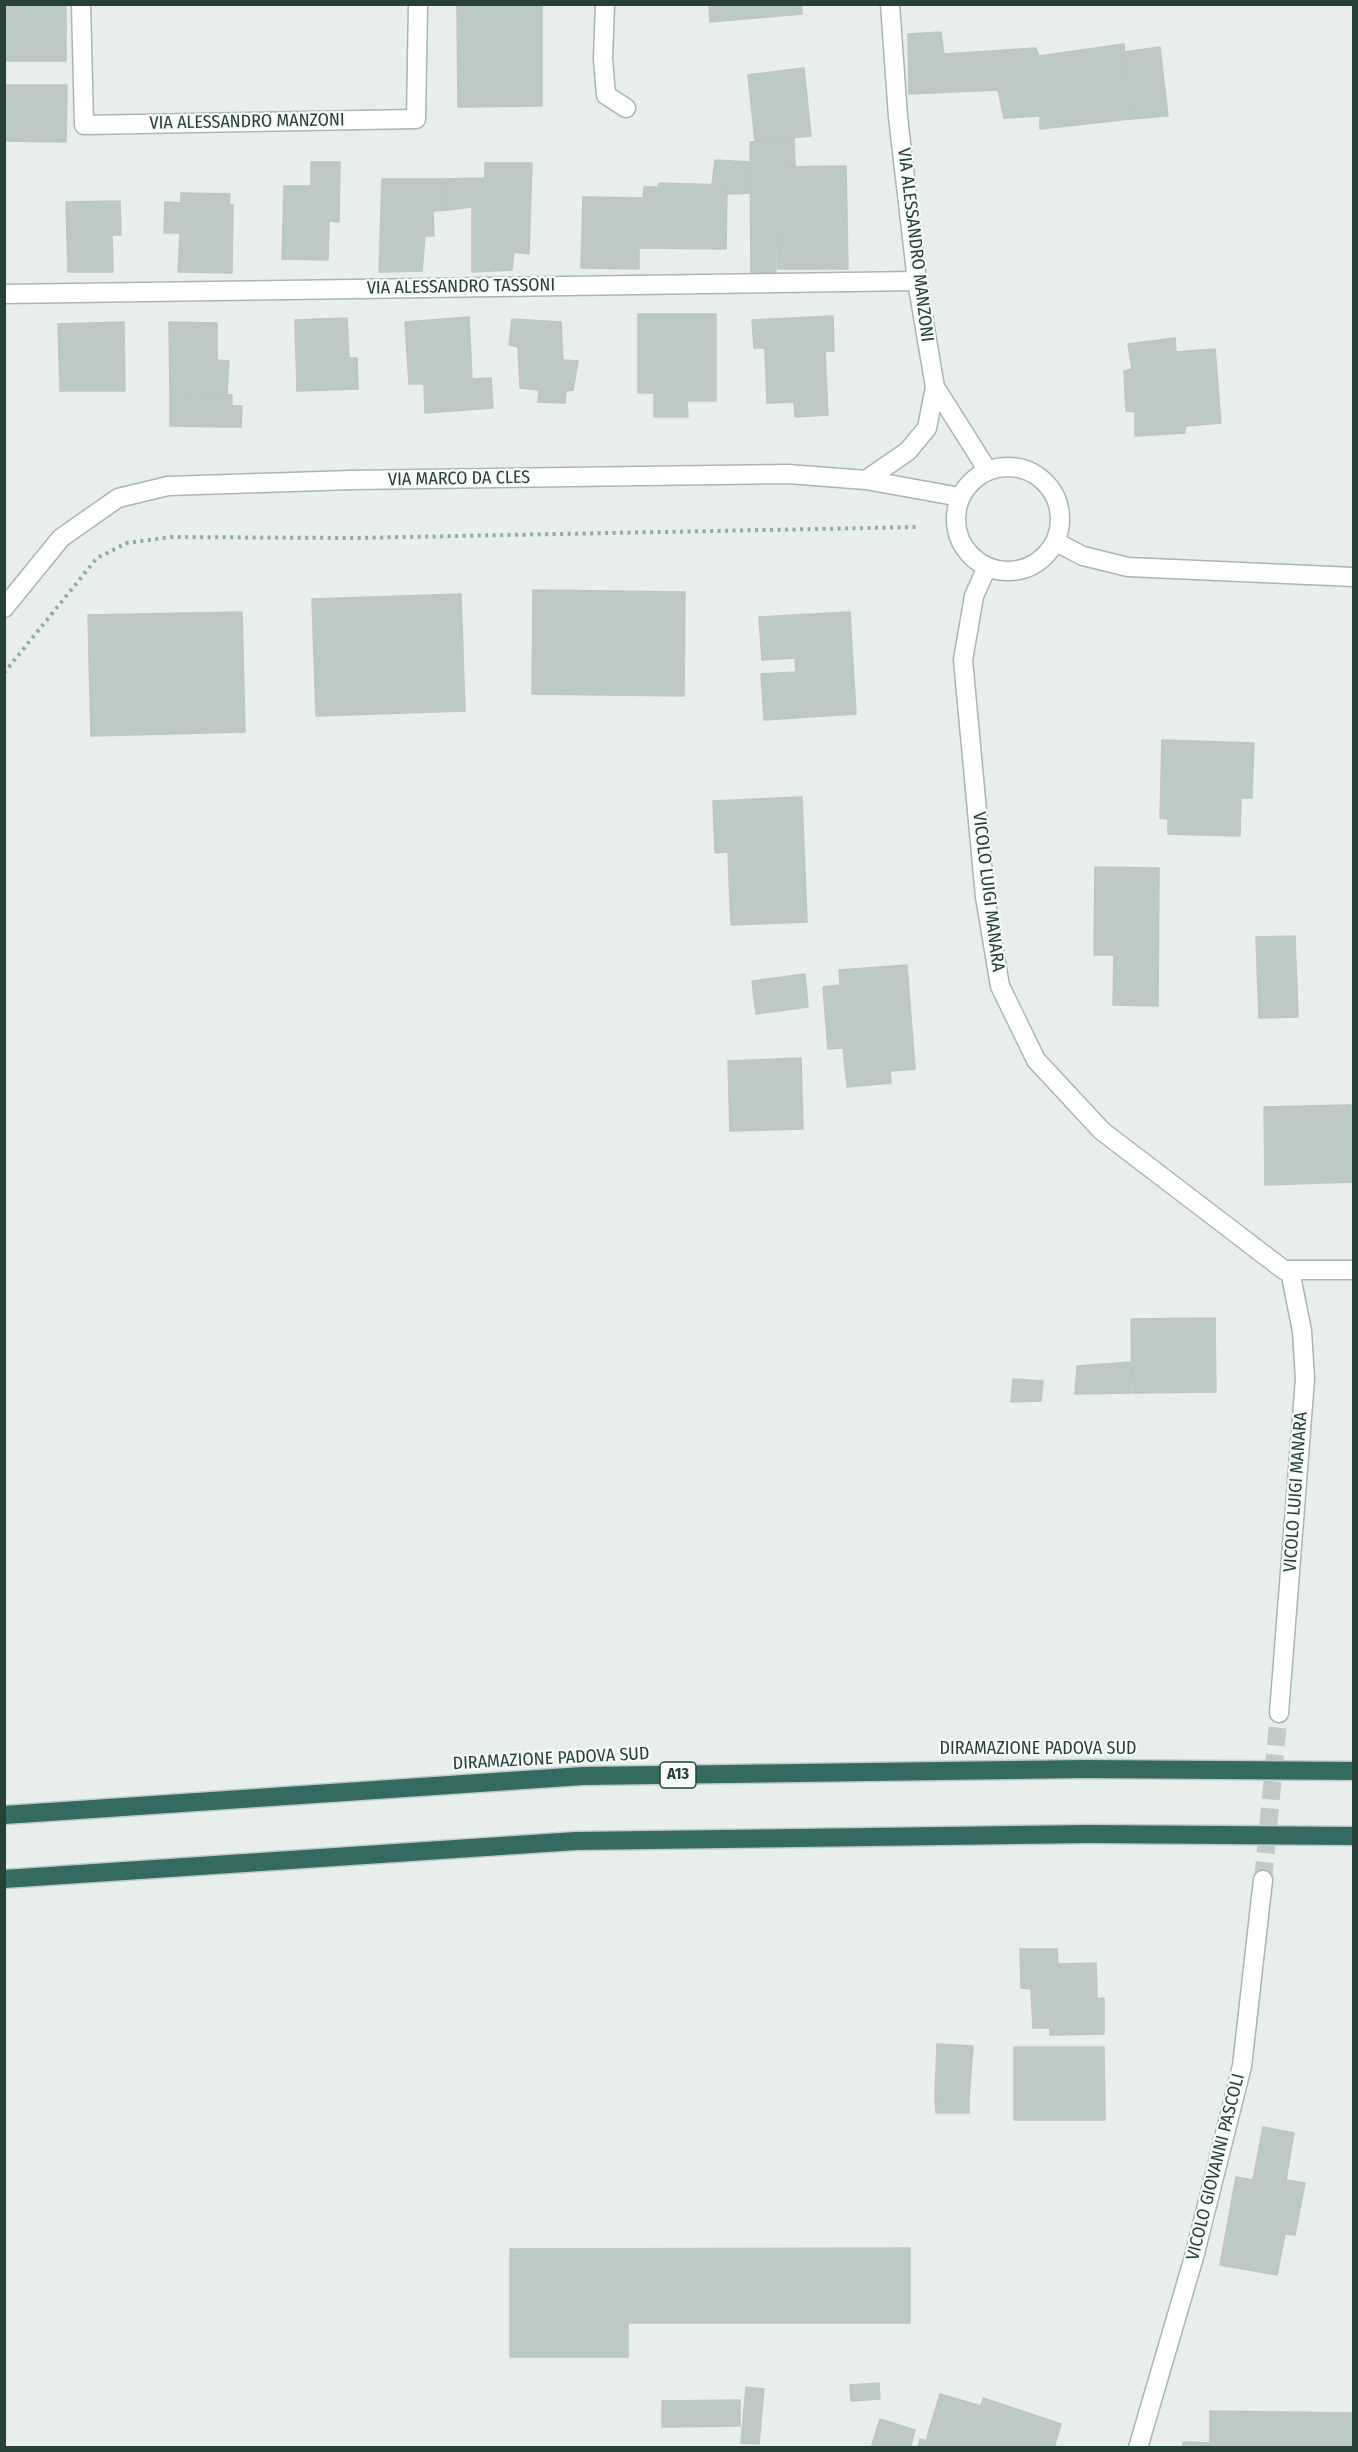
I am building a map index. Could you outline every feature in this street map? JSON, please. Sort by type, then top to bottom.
[{"type":"highway","name":"DIRAMAZIONE PADOVA SUD","points":[[4,1815],[583,1776],[1085,1768],[1353,1771]]},
{"type":"highway","points":[[4,1879],[576,1841],[1089,1834],[1353,1836]]},
{"type":"street","name":"VIA ALESSANDRO MANZONI","points":[[81,4],[84,125],[416,120],[418,4]]},
{"type":"street","points":[[605,4],[603,59],[606,95],[626,108]]},
{"type":"street","name":"VIA ALESSANDRO MANZONI","points":[[890,4],[898,117],[917,281],[935,387],[988,471]]},
{"type":"street","name":"VIA ALESSANDRO TASSONI","points":[[4,294],[917,281]]},
{"type":"street","points":[[866,480],[908,451],[927,428],[935,387]]},
{"type":"street","points":[[1015,467],[1029,471],[1051,489],[1058,501],[1060,515],[1056,542],[1046,556],[1034,565],[1018,571],[1003,572],[987,567],[973,558],[963,545],[956,530],[956,513],[960,497],[977,477],[988,471],[1015,467]]},
{"type":"street","name":"VIA MARCO DA CLES","points":[[4,608],[62,538],[118,498],[168,486],[788,474],[866,480],[960,497]]},
{"type":"street","points":[[1056,542],[1083,556],[1128,567],[1353,577]]},
{"type":"street","name":"VICOLO LUIGI MANARA","points":[[987,567],[974,596],[963,660],[986,897],[1000,986],[1036,1060],[1102,1131],[1284,1270],[1290,1271],[1302,1331],[1305,1379],[1279,1713]]},
{"type":"street","points":[[1290,1271],[1353,1270]]},
{"type":"street","name":"VICOLO GIOVANNI PASCOLI","points":[[1138,2448],[1194,2257],[1242,2066],[1263,1880]]},
{"type":"path","points":[[4,673],[97,558],[127,543],[171,537],[352,538],[918,526]]},
{"type":"building","points":[[4,4],[66,4],[66,61],[4,61]]},
{"type":"building","points":[[457,4],[542,4],[542,106],[458,107]]},
{"type":"building","points":[[709,4],[801,4],[802,14],[710,22]]},
{"type":"building","points":[[941,32],[944,54],[1036,48],[1039,56],[1124,44],[1130,119],[1040,129],[1040,116],[1004,118],[998,90],[909,94],[908,34]]},
{"type":"building","points":[[1160,47],[1168,116],[1130,119],[1125,52]]},
{"type":"building","points":[[804,68],[811,136],[755,141],[748,75]]},
{"type":"building","points":[[4,85],[67,85],[66,142],[4,141]]},
{"type":"building","points":[[794,138],[795,167],[776,167],[776,279],[751,276],[750,142]]},
{"type":"building","points":[[715,160],[750,162],[751,193],[727,194],[727,185],[712,184]]},
{"type":"building","points":[[311,162],[340,162],[339,222],[329,221],[328,260],[282,259],[284,186],[311,186]]},
{"type":"building","points":[[485,163],[532,163],[529,254],[514,252],[512,270],[472,272],[472,207],[447,210],[445,179],[485,178]]},
{"type":"building","points":[[846,166],[848,269],[778,269],[776,167]]},
{"type":"building","points":[[382,179],[445,179],[447,210],[433,211],[434,236],[425,236],[422,271],[379,272]]},
{"type":"building","points":[[659,183],[727,185],[726,249],[639,248],[639,269],[581,268],[583,197],[643,198],[644,187],[658,187]]},
{"type":"building","points":[[181,193],[230,194],[229,205],[233,205],[232,273],[178,272],[180,233],[164,233],[165,202],[181,203]]},
{"type":"building","points":[[120,201],[121,235],[112,235],[113,272],[68,272],[66,202]]},
{"type":"building","points":[[638,314],[716,314],[716,401],[687,401],[688,417],[654,417],[654,393],[638,393]]},
{"type":"building","points":[[833,316],[834,351],[825,351],[828,415],[795,417],[794,402],[767,403],[765,348],[754,348],[752,320]]},
{"type":"building","points":[[469,317],[472,379],[491,378],[493,408],[425,413],[424,384],[409,384],[405,322]]},
{"type":"building","points":[[347,318],[349,358],[357,358],[358,389],[297,391],[295,320]]},
{"type":"building","points":[[512,319],[561,322],[563,360],[578,361],[573,390],[566,391],[565,403],[538,402],[539,390],[520,388],[518,347],[509,345]]},
{"type":"building","points":[[124,322],[125,391],[60,391],[58,324]]},
{"type":"building","points":[[169,322],[217,323],[217,360],[229,361],[227,395],[170,393]]},
{"type":"building","points":[[1175,338],[1176,352],[1215,349],[1221,423],[1185,426],[1185,433],[1135,436],[1135,412],[1126,411],[1124,371],[1132,369],[1128,344]]},
{"type":"building","points":[[170,393],[232,395],[231,427],[170,426]]},
{"type":"building","points":[[232,406],[242,406],[241,427],[231,427]]},
{"type":"building","points":[[533,590],[685,592],[684,696],[532,694]]},
{"type":"building","points":[[461,594],[465,711],[316,716],[312,599]]},
{"type":"building","points":[[242,612],[245,732],[91,736],[88,615]]},
{"type":"building","points":[[850,612],[856,714],[764,720],[761,674],[796,672],[795,658],[762,660],[759,617]]},
{"type":"building","points":[[1162,740],[1254,743],[1252,798],[1241,798],[1240,836],[1168,834],[1168,819],[1160,818]]},
{"type":"building","points":[[802,797],[807,922],[731,925],[728,852],[715,853],[713,801]]},
{"type":"building","points":[[1095,867],[1159,868],[1158,1006],[1113,1005],[1114,955],[1094,955]]},
{"type":"building","points":[[1295,936],[1298,1017],[1259,1018],[1256,937]]},
{"type":"building","points":[[907,965],[915,1069],[890,1071],[891,1083],[847,1087],[843,1048],[828,1049],[823,987],[840,985],[839,970]]},
{"type":"building","points":[[805,974],[808,1007],[756,1014],[752,981]]},
{"type":"building","points":[[801,1058],[803,1129],[730,1131],[728,1061]]},
{"type":"building","points":[[1351,1105],[1353,1182],[1265,1185],[1264,1107]]},
{"type":"building","points":[[1215,1318],[1216,1392],[1132,1393],[1131,1319]]},
{"type":"building","points":[[1131,1362],[1130,1393],[1075,1394],[1077,1366]]},
{"type":"building","points":[[1013,1379],[1043,1381],[1041,1401],[1011,1402]]},
{"type":"building","points":[[1020,1949],[1057,1949],[1058,1964],[1096,1963],[1097,1999],[1104,1998],[1104,2034],[1050,2035],[1050,2028],[1033,2028],[1031,1989],[1021,1988]]},
{"type":"building","points":[[937,2044],[973,2046],[969,2098],[935,2098]]},
{"type":"building","points":[[1014,2047],[1104,2047],[1105,2120],[1014,2120]]},
{"type":"building","points":[[935,2098],[969,2098],[969,2113],[936,2113]]},
{"type":"building","points":[[1263,2127],[1294,2133],[1286,2180],[1305,2183],[1295,2235],[1285,2234],[1277,2275],[1220,2265],[1236,2177],[1253,2180]]},
{"type":"building","points":[[910,2248],[910,2323],[628,2323],[628,2357],[510,2357],[510,2249]]},
{"type":"building","points":[[879,2383],[880,2399],[851,2401],[850,2385]]},
{"type":"building","points":[[746,2387],[764,2389],[759,2444],[741,2443]]},
{"type":"building","points":[[940,2394],[981,2406],[983,2398],[1061,2424],[1054,2448],[918,2448],[920,2439],[926,2441]]},
{"type":"building","points":[[740,2400],[740,2426],[662,2427],[662,2401]]},
{"type":"building","points":[[1210,2411],[1354,2413],[1354,2448],[1183,2448],[1183,2442],[1210,2443]]},
{"type":"building","points":[[880,2419],[915,2430],[910,2448],[871,2448]]},
{"type":"tunnel","points":[[1263,1880],[1279,1713]]}]
